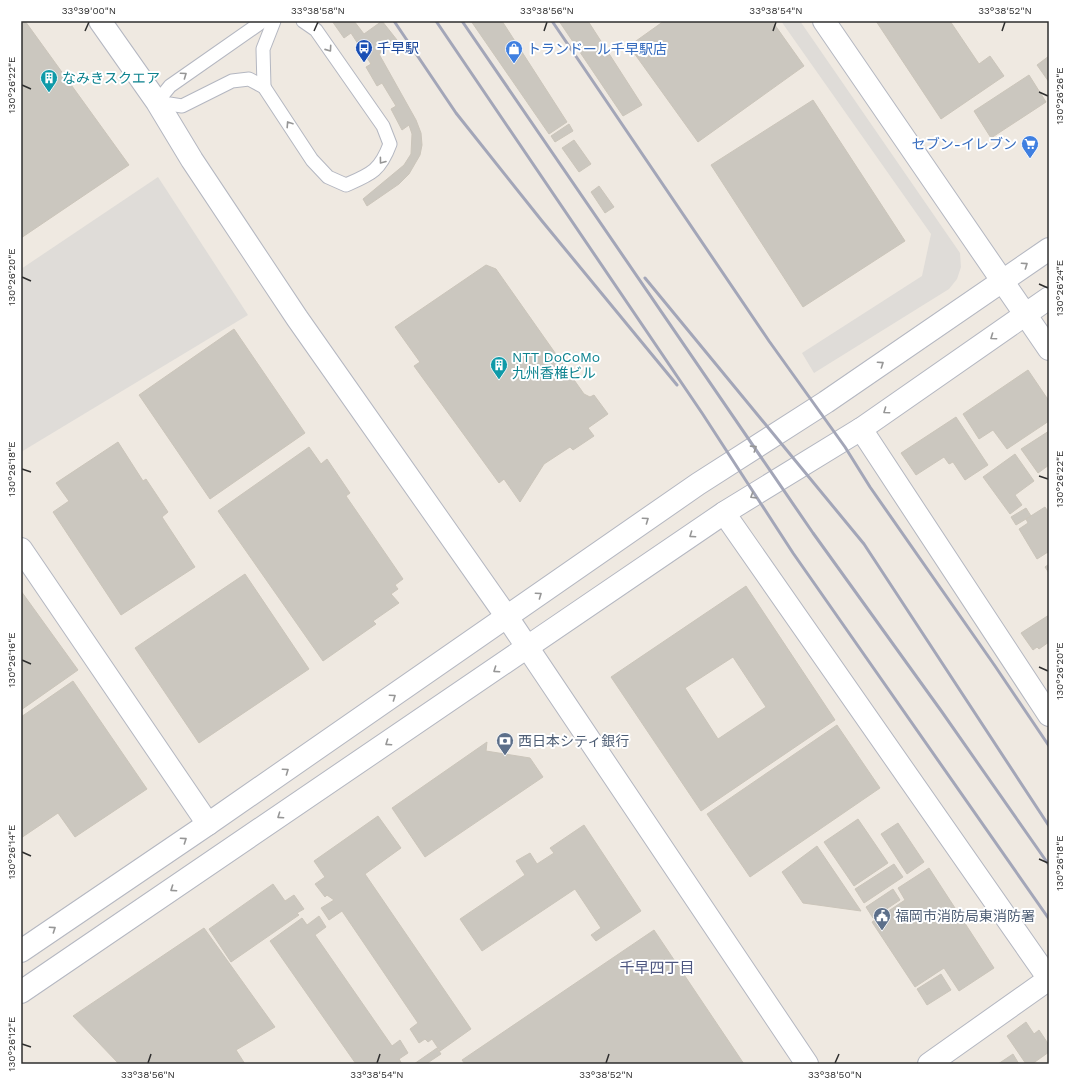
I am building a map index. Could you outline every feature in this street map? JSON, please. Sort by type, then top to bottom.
[{"type":"street","points":[[100,21],[157,102],[192,160],[297,318],[507,617],[807,1064]]},
{"type":"street","points":[[824,21],[1049,349]]},
{"type":"street","points":[[21,950],[208,824],[698,484],[826,402],[1049,249]]},
{"type":"street","points":[[21,992],[528,648],[724,513],[861,429],[1049,298]]},
{"type":"street","points":[[861,429],[1049,715]]},
{"type":"street","points":[[724,513],[1049,979],[929,1064]]},
{"type":"street","points":[[21,549],[208,824]]},
{"type":"lane","points":[[157,102],[170,86],[263,21]]},
{"type":"lane","points":[[264,87],[263,49],[274,21]]},
{"type":"lane","points":[[157,102],[182,106],[232,81],[249,79],[264,87],[312,160],[328,177],[346,185],[368,176],[384,161],[390,144],[383,126],[316,30],[303,21]]},
{"type":"shaded area","points":[[781,21],[800,21],[960,253],[961,267],[957,279],[949,289],[814,373],[802,353],[922,276],[931,234]]},
{"type":"shaded area","points":[[158,177],[248,315],[21,452],[21,269]]},
{"type":"building","name":"なみきスクエア","points":[[21,21],[25,21],[129,165],[21,238]]},
{"type":"building","points":[[332,21],[354,21],[364,34],[382,21],[397,40],[379,54],[416,120],[421,133],[422,145],[420,155],[409,174],[399,184],[367,206],[363,199],[404,165],[411,154],[412,134],[409,125],[402,130],[391,109],[396,106],[382,83],[377,86],[366,67],[371,64],[351,33],[344,38]]},
{"type":"building","points":[[471,21],[502,21],[567,122],[549,134]]},
{"type":"building","points":[[559,21],[588,21],[642,105],[623,116]]},
{"type":"building","points":[[664,21],[772,21],[804,66],[698,142],[629,46]]},
{"type":"building","points":[[876,21],[950,21],[979,64],[990,56],[1004,76],[941,119]]},
{"type":"building","points":[[1049,56],[1049,82],[1037,65]]},
{"type":"building","points":[[1029,75],[1046,102],[991,138],[974,111]]},
{"type":"building","points":[[813,100],[905,241],[803,307],[711,165]]},
{"type":"building","points":[[569,124],[573,131],[555,142],[551,136]]},
{"type":"building","points":[[574,140],[591,164],[579,172],[562,148]]},
{"type":"building","points":[[599,186],[614,207],[605,213],[591,192]]},
{"type":"building","name":"NTT DoCoMo 九州香椎ビル","points":[[486,265],[496,269],[584,394],[590,397],[594,395],[608,414],[588,428],[594,436],[573,450],[570,447],[544,464],[520,502],[504,479],[499,483],[414,366],[420,362],[395,327]]},
{"type":"building","points":[[234,329],[305,433],[210,499],[139,395]]},
{"type":"building","points":[[1028,370],[1049,401],[1049,421],[1007,449],[993,430],[979,439],[963,414]]},
{"type":"building","points":[[956,417],[988,465],[965,480],[953,462],[949,464],[944,457],[916,475],[901,453]]},
{"type":"building","points":[[1049,431],[1049,465],[1038,473],[1021,449]]},
{"type":"building","points":[[118,442],[143,481],[146,479],[168,512],[162,517],[195,567],[121,615],[53,512],[69,501],[56,483]]},
{"type":"building","points":[[309,447],[321,464],[327,459],[350,493],[346,496],[403,579],[395,585],[398,589],[391,594],[399,603],[373,621],[376,624],[323,661],[218,511]]},
{"type":"building","points":[[1015,454],[1034,481],[1015,495],[1022,505],[1010,514],[983,477]]},
{"type":"building","points":[[1045,507],[1049,513],[1049,554],[1048,552],[1037,559],[1019,529],[1028,523],[1026,519]]},
{"type":"building","points":[[1026,508],[1031,516],[1016,525],[1011,517]]},
{"type":"building","points":[[1049,564],[1049,573],[1045,567]]},
{"type":"building","points":[[245,574],[309,669],[199,743],[135,648]]},
{"type":"building","points":[[746,586],[835,720],[701,811],[611,677]],"holes":[[[733,657],[766,707],[718,739],[685,688]]]},
{"type":"building","points":[[21,591],[78,670],[21,710]]},
{"type":"building","points":[[1049,615],[1049,642],[1039,649],[1037,647],[1033,650],[1021,633]]},
{"type":"building","points":[[73,681],[147,789],[75,837],[58,813],[21,838],[21,717]]},
{"type":"building","points":[[837,725],[880,788],[750,877],[707,814]]},
{"type":"building","points":[[487,742],[486,751],[530,758],[543,777],[425,857],[392,808]]},
{"type":"building","points":[[378,816],[401,848],[365,874],[471,1029],[440,1051],[432,1039],[428,1042],[425,1039],[419,1043],[410,1029],[418,1023],[342,911],[329,920],[321,908],[334,900],[327,895],[325,897],[315,884],[325,877],[314,861]]},
{"type":"building","points":[[858,819],[888,863],[854,886],[824,842]]},
{"type":"building","points":[[898,823],[924,862],[907,874],[881,834]]},
{"type":"building","points":[[584,825],[641,911],[596,941],[591,935],[601,928],[575,889],[482,951],[460,919],[525,875],[516,861],[530,853],[537,864],[554,853],[550,848]]},
{"type":"building","points":[[817,846],[861,911],[803,903],[782,872]]},
{"type":"building","points":[[894,864],[903,877],[864,903],[855,889]]},
{"type":"building","points":[[929,868],[994,968],[959,991],[944,968],[915,987],[872,922],[905,900],[898,888]]},
{"type":"building","points":[[273,884],[285,901],[294,895],[304,909],[297,913],[299,915],[231,962],[209,929]]},
{"type":"building","points":[[893,889],[900,900],[873,918],[866,907]]},
{"type":"building","points":[[319,916],[326,927],[315,935],[392,1046],[400,1040],[408,1053],[399,1059],[402,1064],[356,1064],[270,941],[302,918],[307,925]]},
{"type":"building","points":[[204,928],[275,1027],[236,1050],[245,1064],[119,1064],[73,1016]]},
{"type":"building","points":[[654,930],[744,1064],[465,1064],[462,1060]]},
{"type":"building","points":[[941,974],[951,990],[927,1005],[917,989]]},
{"type":"building","points":[[1026,1022],[1034,1034],[1039,1030],[1049,1045],[1049,1052],[1032,1064],[1026,1064],[1007,1036]]},
{"type":"building","points":[[437,1048],[441,1054],[426,1064],[414,1064]]},
{"type":"building","points":[[1013,1054],[1019,1064],[998,1064]]},
{"type":"railway","points":[[394,21],[456,113],[542,221],[677,385]]},
{"type":"railway","points":[[436,21],[702,413],[793,553],[1049,919]]},
{"type":"railway","points":[[462,21],[813,533],[942,712],[1049,865]]},
{"type":"railway","points":[[552,21],[769,341],[845,447],[870,487],[1049,746]]},
{"type":"railway","points":[[645,278],[864,544],[1049,826]]},
{"type":"place","name":"千早駅","points":[[364,63]]},
{"type":"place","name":"トランドール千早駅店","points":[[514,64]]},
{"type":"place","name":"なみきスクエア","points":[[49,93]]},
{"type":"place","name":"セブン-イレブン","points":[[1030,159]]},
{"type":"place","name":"NTT DoCoMo 九州香椎ビル","points":[[499,380]]},
{"type":"place","name":"西日本シティ銀行","points":[[505,756]]},
{"type":"place","name":"福岡市消防局東消防署","points":[[882,931]]},
{"type":"district","name":"千早四丁目","points":[[657,968]]}]
